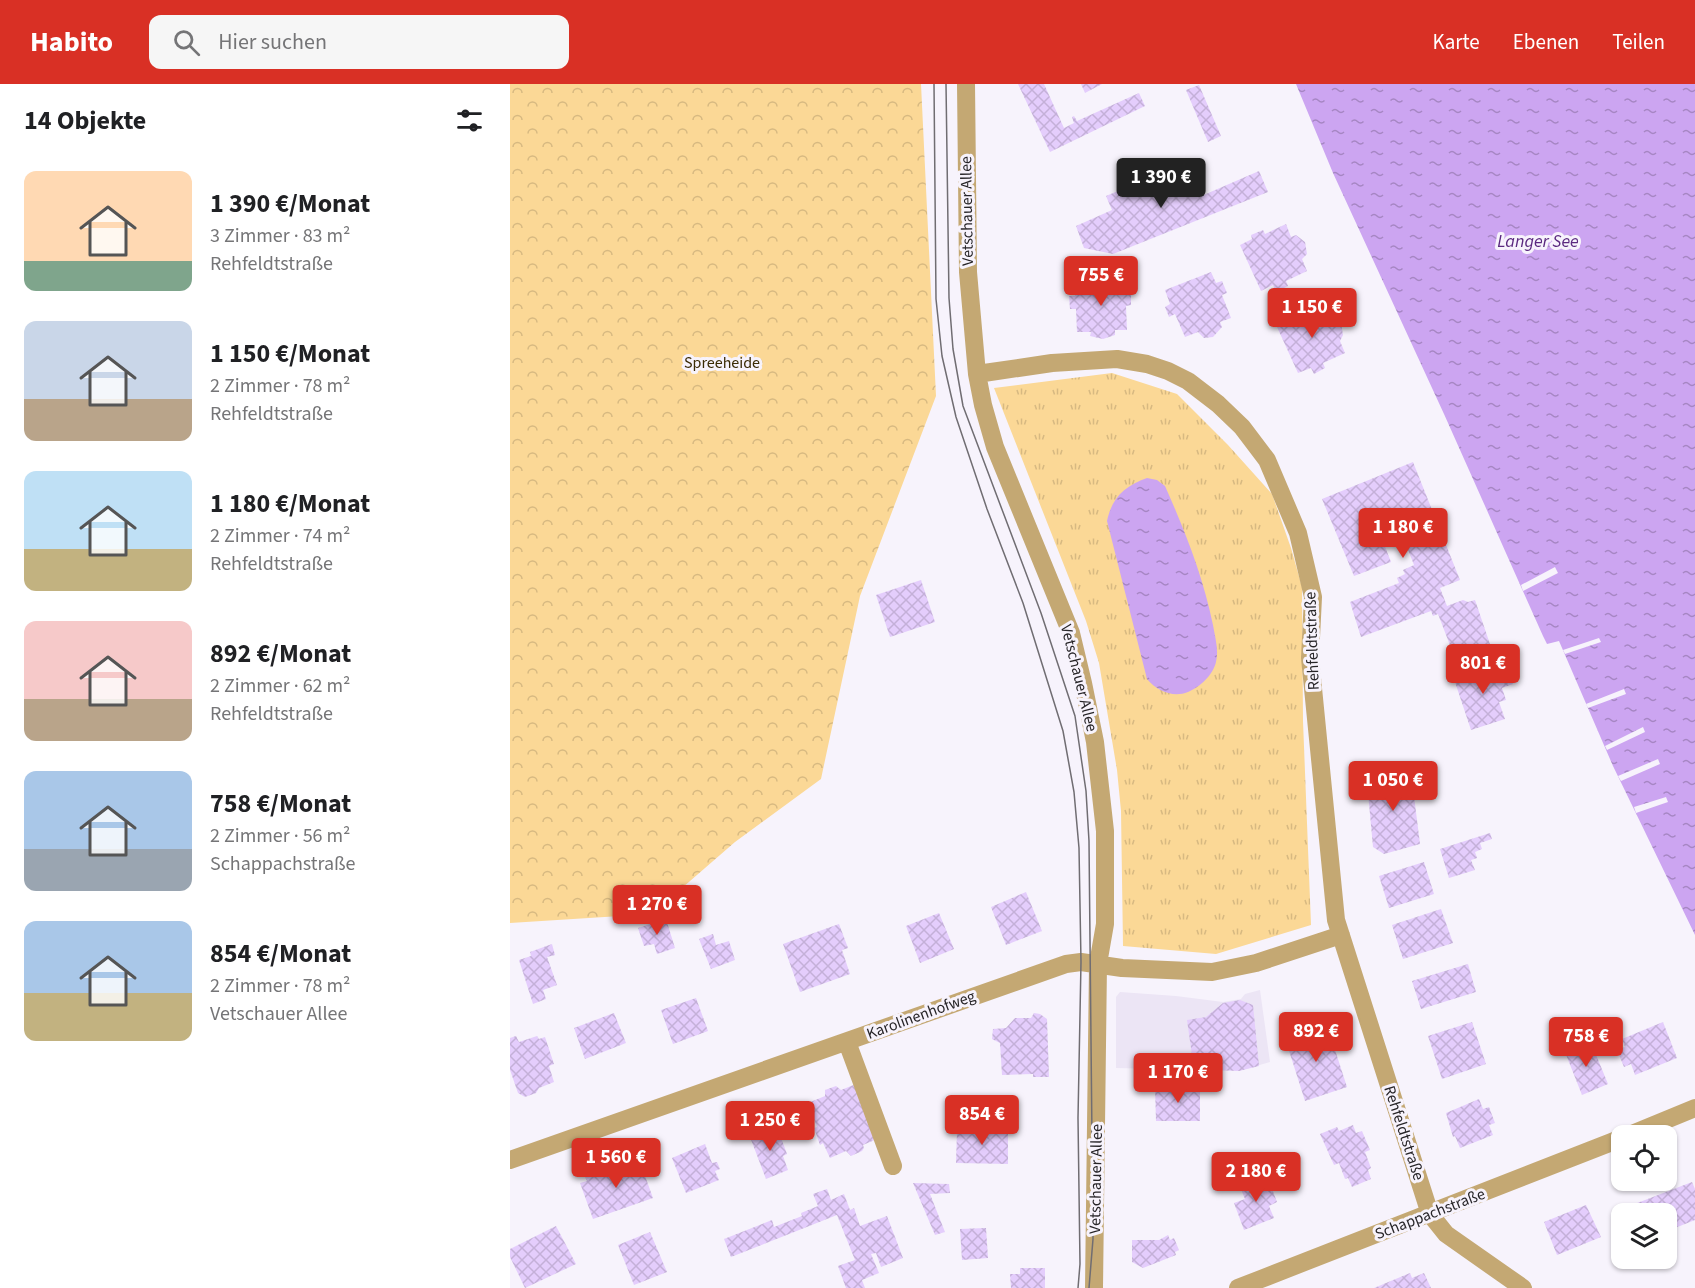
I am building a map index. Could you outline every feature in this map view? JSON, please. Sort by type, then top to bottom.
[{"type":"street","name":"Vetschauer Allee","points":[[966,84],[968,272],[977,374],[995,447],[1071,633],[1095,742],[1105,831],[1106,924],[1098,964],[1094,1288]]},
{"type":"street","name":"Rehfeldtstraße","points":[[977,374],[1052,363],[1117,359],[1147,364],[1188,381],[1270,448],[1298,533],[1313,597],[1310,658],[1335,911],[1430,1214]]},
{"type":"street","name":"Karolinenhofweg","points":[[510,1160],[1066,963],[1081,962],[1122,968],[1212,972],[1256,963],[1341,935]]},
{"type":"street","points":[[847,1042],[893,1166]]},
{"type":"street","points":[[1654,1125],[1695,1108]]},
{"type":"street","name":"Schappachstraße","points":[[1238,1288],[1611,1142]]},
{"type":"street","points":[[1430,1214],[1446,1234],[1523,1288]]},
{"type":"shaded area","points":[[1260,990],[1270,1062],[1239,1071],[1116,1068],[1116,997],[1120,992],[1223,1002],[1241,999],[1245,994]]},
{"type":"green space","name":"Spreeheide","points":[[510,84],[921,84],[936,396],[860,596],[821,779],[735,842],[652,914],[510,923]]},
{"type":"green space","points":[[1112,373],[1177,394],[1228,445],[1272,494],[1302,587],[1303,721],[1311,925],[1216,954],[1123,946],[1121,811],[1117,770],[1099,663],[1086,621],[994,388]]},
{"type":"water","name":"Langer See","points":[[1296,84],[1695,84],[1695,935],[1613,766],[1559,641],[1547,644],[1543,636],[1333,173]]},
{"type":"water","points":[[1147,478],[1157,480],[1165,486],[1199,571],[1216,639],[1217,657],[1212,671],[1197,687],[1182,694],[1166,692],[1147,679],[1107,521],[1116,499],[1126,489]]},
{"type":"pier","points":[[1555,567],[1558,573],[1523,591],[1521,585]]},
{"type":"pier","points":[[1599,638],[1601,642],[1565,654],[1563,650]]},
{"type":"pier","points":[[1624,689],[1626,694],[1588,708],[1586,704]]},
{"type":"pier","points":[[1643,727],[1645,732],[1607,750],[1605,746]]},
{"type":"pier","points":[[1658,759],[1660,764],[1621,781],[1618,776]]},
{"type":"pier","points":[[1666,797],[1668,802],[1636,813],[1634,807]]},
{"type":"building","points":[[1018,84],[1044,84],[1064,128],[1074,123],[1072,117],[1074,116],[1077,121],[1139,93],[1145,106],[1050,152]]},
{"type":"building","points":[[1081,84],[1102,84],[1085,93]]},
{"type":"building","points":[[1199,85],[1221,136],[1208,142],[1186,90]]},
{"type":"building","points":[[1185,163],[1199,197],[1259,171],[1268,192],[1113,254],[1084,248],[1076,226],[1112,210],[1106,196]]},
{"type":"building","points":[[1286,224],[1291,237],[1296,235],[1305,242],[1307,254],[1302,259],[1307,271],[1286,281],[1288,286],[1276,292],[1273,285],[1261,291],[1240,245],[1252,239],[1251,235],[1263,230],[1265,234]]},
{"type":"building","points":[[1211,272],[1216,283],[1222,281],[1227,293],[1222,295],[1231,318],[1220,322],[1222,327],[1213,337],[1204,338],[1198,332],[1185,337],[1175,314],[1169,317],[1165,307],[1170,304],[1165,290]]},
{"type":"building","points":[[1124,279],[1125,293],[1131,293],[1131,305],[1126,306],[1127,330],[1115,330],[1115,335],[1103,339],[1090,336],[1091,332],[1077,332],[1076,309],[1070,309],[1069,296],[1075,296],[1074,282]]},
{"type":"building","points":[[1322,306],[1328,318],[1333,315],[1341,323],[1343,335],[1340,341],[1345,353],[1323,363],[1325,368],[1314,374],[1311,368],[1298,373],[1277,327],[1290,321],[1288,316],[1299,312],[1302,316]]},
{"type":"building","points":[[1413,462],[1460,580],[1440,588],[1447,606],[1463,600],[1468,602],[1475,600],[1492,650],[1456,661],[1438,614],[1433,616],[1431,611],[1361,637],[1350,602],[1399,583],[1397,578],[1405,574],[1403,570],[1414,565],[1396,519],[1377,526],[1391,562],[1354,576],[1322,499]]},
{"type":"building","points":[[921,580],[935,622],[890,637],[876,595]]},
{"type":"building","points":[[1492,662],[1497,674],[1508,669],[1513,684],[1502,688],[1506,700],[1499,702],[1505,719],[1471,730],[1455,682],[1462,680],[1460,673]]},
{"type":"building","points":[[1400,768],[1411,772],[1420,844],[1384,854],[1373,847],[1367,782]]},
{"type":"building","points":[[1490,833],[1492,839],[1480,843],[1482,849],[1475,852],[1477,858],[1471,860],[1475,870],[1449,878],[1440,849]]},
{"type":"building","points":[[1424,862],[1434,894],[1389,908],[1379,876]]},
{"type":"building","points":[[1026,892],[1042,931],[1006,945],[991,907]]},
{"type":"building","points":[[1441,909],[1453,943],[1403,959],[1392,925]]},
{"type":"building","points":[[939,913],[954,949],[920,963],[906,926]]},
{"type":"building","points":[[666,919],[675,948],[657,954],[654,944],[644,946],[638,928]]},
{"type":"building","points":[[839,924],[848,948],[842,950],[850,974],[800,992],[783,944]]},
{"type":"building","points":[[713,934],[716,945],[729,941],[735,960],[711,969],[699,939]]},
{"type":"building","points":[[552,944],[555,955],[547,957],[557,985],[543,990],[546,999],[533,1004],[519,960],[531,956],[530,952]]},
{"type":"building","points":[[1468,964],[1476,992],[1421,1009],[1412,981]]},
{"type":"building","points":[[696,998],[708,1031],[673,1044],[661,1010]]},
{"type":"building","points":[[1240,1000],[1253,1005],[1259,1066],[1239,1071],[1194,1069],[1187,1020],[1206,1017],[1223,1003]]},
{"type":"building","points":[[614,1013],[626,1043],[585,1059],[574,1028]]},
{"type":"building","points":[[1034,1013],[1047,1019],[1049,1077],[1033,1077],[1033,1074],[1002,1075],[1000,1043],[992,1039],[993,1029],[1006,1028],[1015,1018],[1031,1018]]},
{"type":"building","points":[[1472,1022],[1486,1064],[1442,1079],[1428,1036]]},
{"type":"building","points":[[1663,1022],[1677,1058],[1635,1075],[1631,1064],[1624,1067],[1617,1050],[1625,1047],[1622,1039]]},
{"type":"building","points":[[1327,1025],[1347,1087],[1305,1101],[1285,1038]]},
{"type":"building","points":[[516,1036],[519,1042],[537,1036],[539,1039],[545,1037],[554,1064],[549,1066],[554,1082],[525,1097],[518,1093],[510,1070],[510,1038]]},
{"type":"building","points":[[1590,1040],[1608,1084],[1582,1095],[1565,1052]]},
{"type":"building","points":[[856,1084],[877,1139],[863,1145],[862,1151],[851,1156],[846,1151],[830,1158],[823,1143],[820,1145],[814,1128],[817,1127],[808,1103],[825,1096],[825,1090],[836,1086],[841,1090]]},
{"type":"building","points":[[1155,1087],[1200,1088],[1200,1121],[1156,1121]]},
{"type":"building","points":[[1479,1099],[1483,1109],[1489,1107],[1495,1123],[1489,1125],[1493,1135],[1460,1148],[1455,1136],[1453,1137],[1446,1113]]},
{"type":"building","points":[[1353,1125],[1356,1133],[1362,1131],[1370,1150],[1365,1152],[1371,1168],[1368,1170],[1371,1179],[1352,1187],[1348,1178],[1345,1179],[1339,1163],[1334,1165],[1320,1134],[1337,1127],[1339,1131]]},
{"type":"building","points":[[971,1126],[993,1127],[993,1131],[1008,1131],[1008,1164],[956,1163],[957,1131],[971,1131]]},
{"type":"building","points":[[777,1127],[787,1154],[783,1156],[788,1170],[766,1179],[750,1137]]},
{"type":"building","points":[[705,1144],[712,1163],[717,1162],[720,1169],[715,1171],[719,1180],[686,1193],[672,1158]]},
{"type":"building","points":[[631,1158],[634,1164],[640,1162],[653,1198],[593,1219],[580,1183],[587,1181],[584,1175],[600,1169],[603,1175],[610,1173],[618,1170],[615,1164]]},
{"type":"building","points":[[1267,1176],[1277,1202],[1269,1206],[1274,1218],[1244,1230],[1234,1203],[1245,1199],[1240,1187]]},
{"type":"building","points":[[1692,1182],[1695,1189],[1695,1220],[1677,1227],[1677,1203],[1637,1203],[1669,1191],[1677,1191],[1677,1188]]},
{"type":"building","points":[[913,1183],[949,1184],[950,1193],[930,1194],[945,1232],[935,1235]]},
{"type":"building","points":[[827,1189],[831,1200],[844,1194],[850,1210],[854,1208],[860,1226],[887,1216],[903,1258],[881,1267],[876,1253],[871,1254],[879,1273],[862,1280],[865,1288],[846,1288],[838,1266],[855,1260],[837,1215],[731,1257],[724,1239],[772,1220],[774,1227],[802,1216],[801,1213],[818,1206],[813,1194]]},
{"type":"building","points":[[1586,1205],[1601,1237],[1557,1255],[1544,1222]]},
{"type":"building","points":[[556,1226],[576,1264],[525,1288],[510,1257],[510,1249]]},
{"type":"building","points":[[986,1228],[988,1258],[962,1260],[960,1229]]},
{"type":"building","points":[[650,1232],[667,1272],[634,1285],[618,1245]]},
{"type":"building","points":[[1168,1235],[1170,1240],[1174,1238],[1179,1250],[1175,1252],[1176,1255],[1143,1268],[1132,1262],[1132,1240],[1159,1240]]},
{"type":"building","points":[[1020,1268],[1045,1268],[1045,1288],[1011,1288],[1010,1274],[1020,1274]]},
{"type":"building","points":[[1410,1273],[1412,1278],[1424,1273],[1431,1288],[1374,1288]]},
{"type":"tram line","points":[[934,84],[936,299],[942,356],[956,417],[987,509],[1023,603],[1063,731],[1074,792],[1079,848],[1081,962],[1078,1288]]},
{"type":"tram line","points":[[946,84],[949,298],[953,349],[963,406],[1041,613],[1075,716],[1086,791],[1089,841],[1093,1239],[1089,1288]]}]
